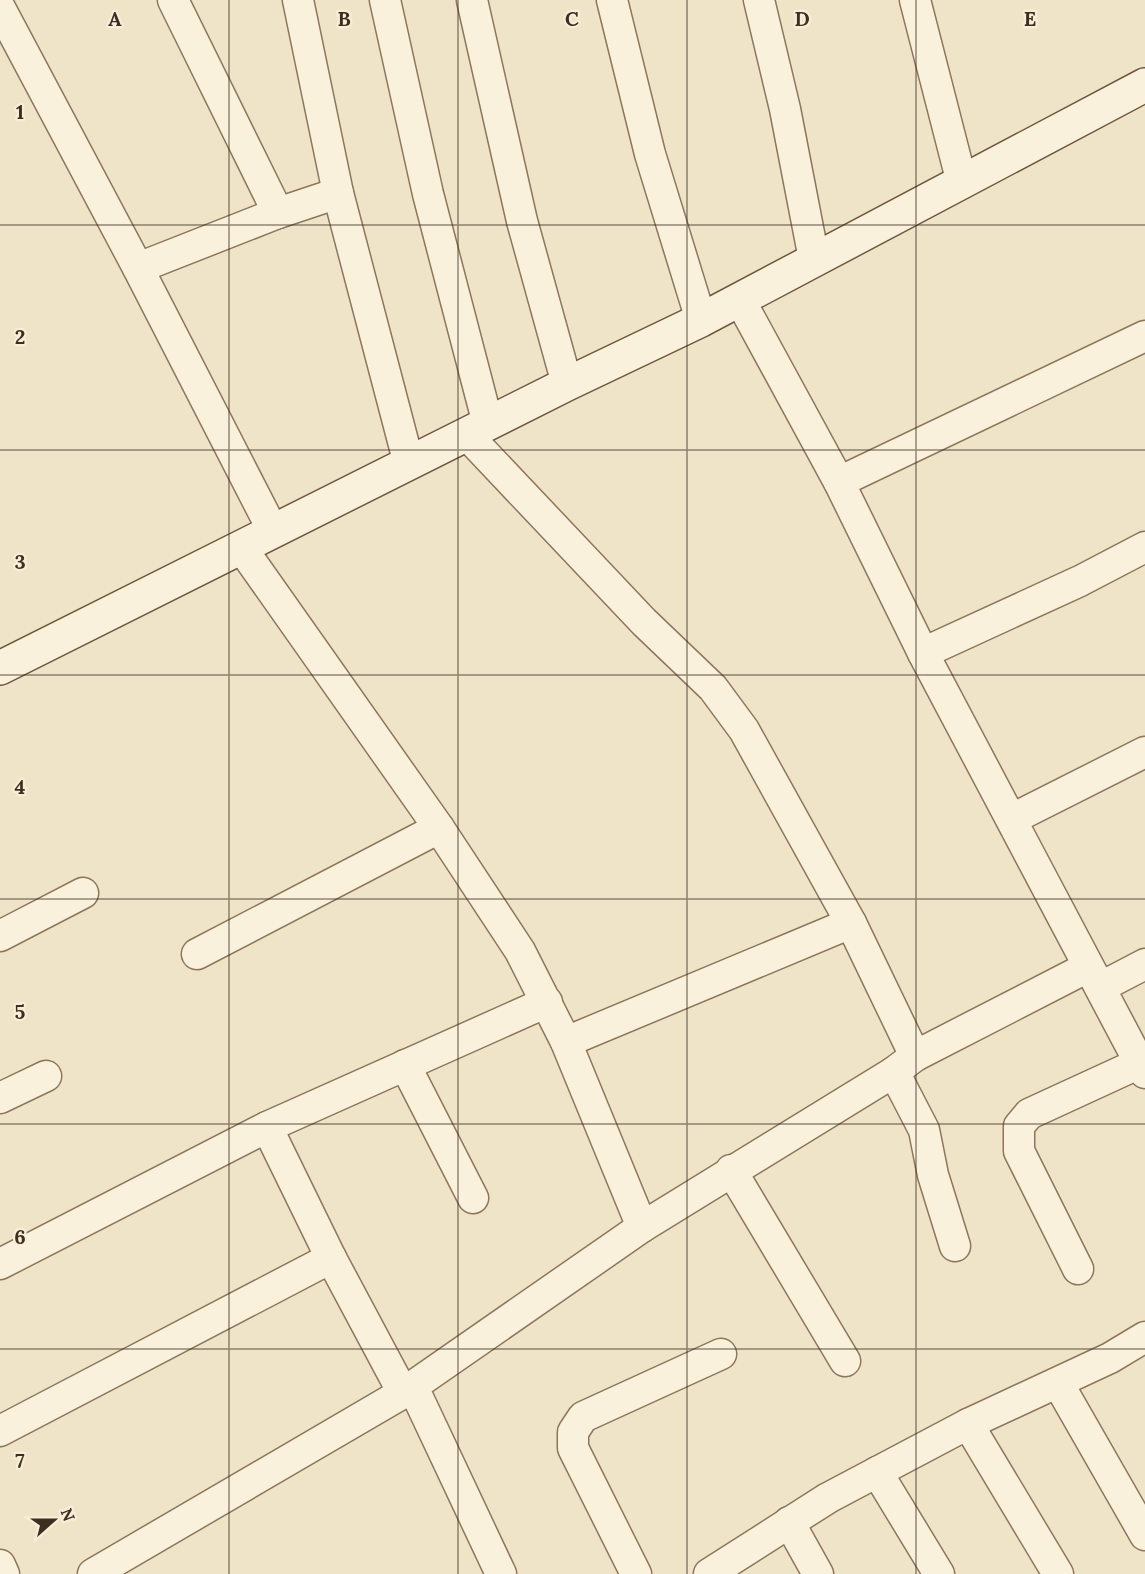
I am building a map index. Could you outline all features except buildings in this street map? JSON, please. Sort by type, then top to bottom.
[{"type":"street","points":[[173,0],[278,213]]},
{"type":"street","points":[[298,0],[338,193],[409,464]]},
{"type":"street","points":[[385,0],[478,429],[644,622],[713,688],[744,730],[851,923],[904,1064],[955,1246]]},
{"type":"street","points":[[472,0],[522,221],[567,384]]},
{"type":"street","points":[[612,0],[650,154],[701,320]]},
{"type":"street","points":[[759,0],[785,109],[814,259]]},
{"type":"street","points":[[915,0],[962,183]]},
{"type":"street","points":[[0,8],[138,268],[273,531]]},
{"type":"street","points":[[0,668],[567,384],[701,320],[1145,85]]},
{"type":"street","points":[[138,268],[278,213],[338,193]]},
{"type":"street","points":[[740,300],[839,482],[923,653],[1143,1068],[1029,1114],[1019,1126],[1019,1151],[1078,1269]]},
{"type":"street","points":[[839,482],[1145,336]]},
{"type":"street","points":[[241,547],[440,828],[520,951],[566,1042],[642,1227]]},
{"type":"street","points":[[923,653],[1080,581],[1145,547]]},
{"type":"street","points":[[1012,819],[1145,752]]},
{"type":"street","points":[[197,954],[440,828]]},
{"type":"street","points":[[0,936],[83,893]]},
{"type":"street","points":[[566,1042],[851,923]]},
{"type":"street","points":[[93,1574],[408,1390],[642,1227],[904,1064],[1095,977],[1145,964]]},
{"type":"street","points":[[0,1264],[267,1127],[547,1002]]},
{"type":"street","points":[[405,1065],[473,1198]]},
{"type":"street","points":[[0,1098],[46,1076]]},
{"type":"street","points":[[267,1127],[331,1258],[408,1390],[501,1574]]},
{"type":"street","points":[[731,1170],[845,1361]]},
{"type":"street","points":[[0,1431],[331,1258]]},
{"type":"street","points":[[711,1573],[789,1522],[877,1472],[968,1424],[1058,1383],[1145,1337]]},
{"type":"street","points":[[636,1574],[573,1448],[573,1432],[583,1417],[721,1354]]},
{"type":"street","points":[[1058,1383],[1145,1535]]},
{"type":"street","points":[[968,1424],[1058,1574]]},
{"type":"street","points":[[877,1472],[939,1574]]},
{"type":"street","points":[[789,1522],[818,1574]]},
{"type":"street","points":[[0,1565],[4,1574]]}]
